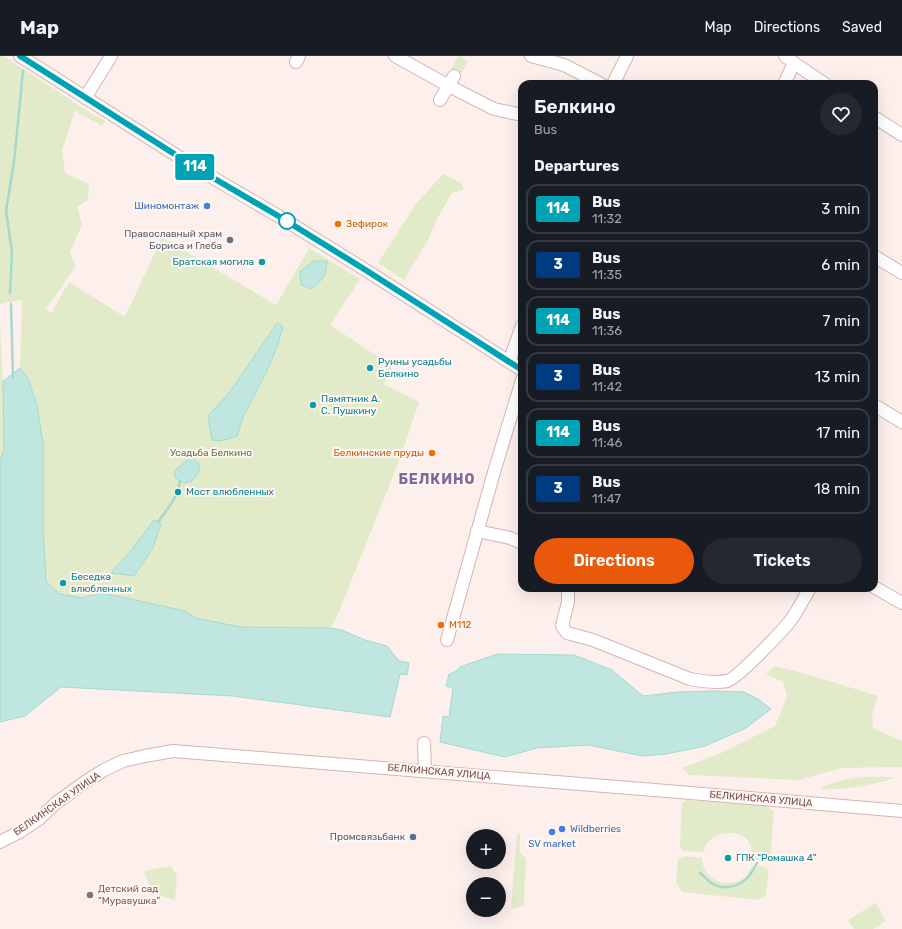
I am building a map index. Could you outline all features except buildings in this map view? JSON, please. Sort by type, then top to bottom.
[{"type":"street","points":[[20,56],[198,169],[358,265],[518,368]]},
{"type":"street","points":[[85,98],[111,56]]},
{"type":"street","points":[[395,56],[451,81],[494,109],[518,113]]},
{"type":"street","points":[[531,56],[564,65],[593,80]]},
{"type":"street","points":[[614,80],[627,56]]},
{"type":"street","points":[[785,80],[789,60],[819,80]]},
{"type":"street","points":[[440,100],[451,81]]},
{"type":"street","points":[[878,120],[902,135]]},
{"type":"street","points":[[878,258],[902,273]]},
{"type":"street","points":[[509,362],[518,337]]},
{"type":"street","points":[[446,640],[518,393]]},
{"type":"street","points":[[878,407],[902,422]]},
{"type":"street","points":[[477,532],[510,538],[518,541]]},
{"type":"street","points":[[878,589],[902,603]]},
{"type":"street","points":[[568,592],[568,602],[562,626],[567,633],[593,640],[690,679],[701,681],[728,681],[740,672],[770,644],[791,620],[808,592]]},
{"type":"street","points":[[424,743],[425,771]]},
{"type":"street","name":"БЕЛКИНСКАЯ УЛИЦА","points":[[0,842],[21,831],[56,803],[98,774],[123,761],[173,752],[203,753],[902,811]]},
{"type":"green space","name":"Усадьба Белкино","points":[[0,56],[4,56],[105,121],[102,126],[75,111],[62,150],[65,173],[89,184],[88,200],[77,207],[82,224],[70,253],[76,266],[46,309],[51,313],[69,282],[125,317],[162,237],[276,305],[309,248],[360,279],[330,325],[392,366],[384,384],[419,402],[401,456],[339,612],[331,628],[240,627],[196,618],[185,611],[103,593],[81,598],[58,594],[46,581],[43,528],[43,443],[37,406],[28,378],[20,368],[22,300],[0,304]]},
{"type":"green space","points":[[458,56],[468,61],[460,76],[450,71]]},
{"type":"green space","points":[[443,174],[461,183],[464,190],[452,193],[438,217],[429,238],[404,280],[378,263],[416,204]]},
{"type":"green space","points":[[0,324],[4,450],[0,460]]},
{"type":"green space","points":[[775,666],[878,696],[872,716],[873,728],[902,741],[902,767],[841,768],[799,780],[689,775],[682,768],[721,753],[775,726],[787,696],[783,682],[766,674]]},
{"type":"green space","points":[[861,777],[893,778],[866,786],[821,789],[834,782]]},
{"type":"green space","points":[[686,800],[768,806],[774,812],[770,861],[753,859],[752,850],[748,841],[744,837],[735,833],[724,833],[715,836],[707,843],[703,852],[684,851],[680,847],[682,803]]},
{"type":"green space","points":[[517,833],[520,833],[520,852],[526,859],[524,906],[511,909]]},
{"type":"green space","points":[[684,856],[702,858],[702,862],[708,875],[718,881],[729,883],[745,877],[752,866],[766,867],[769,870],[766,895],[758,900],[682,892],[676,882],[678,859]]},
{"type":"green space","points":[[171,866],[177,876],[175,900],[158,894],[151,887],[144,871]]},
{"type":"green space","points":[[876,903],[886,921],[873,929],[854,929],[848,920]]},
{"type":"water","points":[[314,261],[327,261],[327,267],[323,278],[311,289],[301,285],[300,272]]},
{"type":"water","points":[[277,323],[283,327],[277,347],[266,373],[243,417],[237,436],[221,441],[212,440],[208,416],[229,393]]},
{"type":"water","points":[[20,368],[28,378],[37,406],[43,443],[43,528],[46,581],[59,594],[81,598],[103,593],[185,611],[196,618],[240,627],[331,628],[342,630],[365,640],[387,646],[399,661],[409,663],[407,675],[400,674],[390,717],[233,696],[61,687],[25,716],[0,722],[0,460],[4,450],[3,381]]},
{"type":"water","points":[[191,456],[198,463],[200,470],[191,482],[184,483],[175,478],[175,471]]},
{"type":"water","points":[[154,520],[161,524],[153,548],[134,576],[111,573],[133,548]]},
{"type":"water","points":[[497,654],[574,655],[612,670],[643,696],[678,692],[744,692],[758,699],[771,709],[746,728],[705,746],[666,754],[642,756],[588,745],[537,748],[505,757],[440,742],[443,716],[449,717],[453,688],[446,686],[449,674],[455,672],[460,667]]},
{"type":"waterway","points":[[10,293],[12,252],[6,211],[14,162],[23,71]]},
{"type":"waterway","points":[[11,304],[13,377]]},
{"type":"waterway","points":[[158,522],[175,498],[180,481]]},
{"type":"waterway","points":[[700,873],[711,883],[718,886],[733,886],[742,883],[752,873],[757,863]]},
{"type":"bus line","name":"114","points":[[20,56],[198,169],[364,269],[518,367]]},
{"type":"place","name":"Шиномонтаж","points":[[207,206]]},
{"type":"place","name":"Зефирок","points":[[338,224]]},
{"type":"place","name":"Православный храм Бориса и Глеба","points":[[230,240]]},
{"type":"place","name":"Братская могила","points":[[262,262]]},
{"type":"place","name":"Руины усадьбы Белкино","points":[[370,368]]},
{"type":"place","name":"Памятник А. С. Пушкину","points":[[313,405]]},
{"type":"place","name":"Белкинские пруды","points":[[432,453]]},
{"type":"place","name":"Мост влюбленных","points":[[178,492]]},
{"type":"place","name":"Беседка влюбленных","points":[[63,583]]},
{"type":"place","name":"М112","points":[[441,625]]},
{"type":"place","name":"Wildberries","points":[[562,829]]},
{"type":"place","name":"SV market","points":[[552,832]]},
{"type":"place","name":"Промсвязьбанк","points":[[413,837]]},
{"type":"place","name":"ГПК \"Ромашка 4\"","points":[[728,858]]},
{"type":"place","name":"Детский сад \"Муравушка\"","points":[[90,895]]},
{"type":"district","name":"БЕЛКИНО","points":[[437,479]]}]
